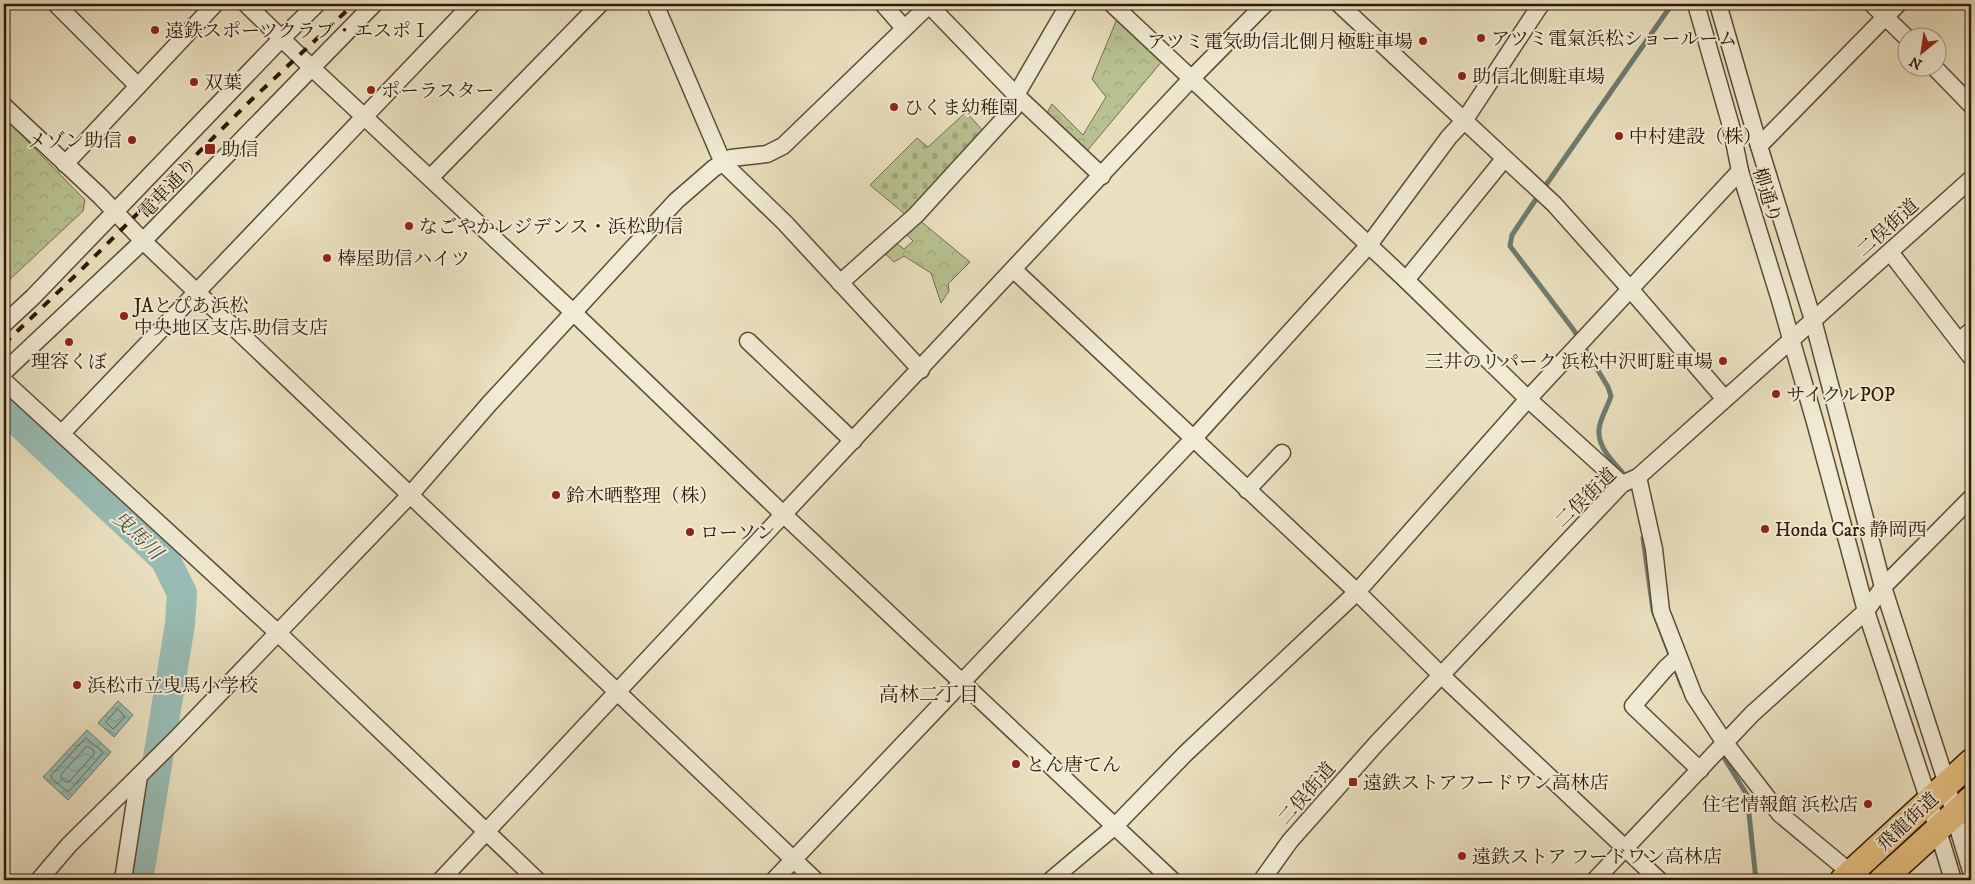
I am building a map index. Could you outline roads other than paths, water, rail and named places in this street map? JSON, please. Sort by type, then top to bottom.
[{"type":"highway","name":"飛龍街道","points":[[1847,877],[1971,762]]},
{"type":"highway","name":"飛龍街道","points":[[1882,880],[1954,815]]},
{"type":"street","points":[[56,4],[138,86]]},
{"type":"street","points":[[65,164],[215,4]]},
{"type":"street","points":[[246,4],[574,312],[783,514],[1172,880]]},
{"type":"street","name":"電車通り","points":[[4,324],[33,297],[114,211],[317,4]]},
{"type":"street","name":"電車通り","points":[[4,372],[143,241],[374,4]]},
{"type":"street","points":[[62,433],[472,4]]},
{"type":"street","points":[[430,178],[600,4]]},
{"type":"street","points":[[655,4],[723,163],[785,223],[921,370]]},
{"type":"street","points":[[883,4],[904,28]]},
{"type":"street","points":[[39,880],[69,845],[174,741],[410,495],[489,404],[676,201],[714,168],[731,158],[767,154],[783,146],[930,4],[1016,95],[1102,176]]},
{"type":"street","points":[[840,283],[916,214],[1014,108],[1016,95],[1069,4]]},
{"type":"street","points":[[1112,4],[1406,280],[1528,398],[1622,484]]},
{"type":"street","points":[[1339,4],[1554,204],[1724,398]]},
{"type":"street","points":[[774,880],[1193,439],[1368,246],[1449,137],[1464,121],[1542,4]]},
{"type":"street","name":"柳通り","points":[[1696,4],[1731,126],[1740,171],[1791,338],[1866,611],[1929,801],[1954,815]]},
{"type":"street","name":"柳通り","points":[[1718,4],[1759,146],[1813,320],[1883,587],[1947,784],[1954,815]]},
{"type":"street","points":[[1872,4],[1898,28]]},
{"type":"street","points":[[1759,146],[1898,4]]},
{"type":"street","points":[[441,880],[783,514],[921,370],[1192,79],[1256,7]]},
{"type":"street","points":[[1945,78],[1971,105]]},
{"type":"street","points":[[4,106],[143,241],[816,880]]},
{"type":"street","points":[[1406,280],[1504,159]]},
{"type":"street","points":[[1051,880],[1115,826],[1185,754],[1357,592],[1528,398],[1631,290],[1740,171]]},
{"type":"street","name":"二俣街道","points":[[1262,880],[1290,841],[1376,744],[1622,484],[1638,477],[1791,338],[1971,179]]},
{"type":"street","points":[[1890,252],[1965,336],[1971,357]]},
{"type":"street","points":[[1014,270],[1357,592],[1441,675],[1659,880]]},
{"type":"street","points":[[748,341],[853,441]]},
{"type":"street","points":[[4,381],[278,633],[537,880]]},
{"type":"street","points":[[1247,490],[1282,453]]},
{"type":"street","points":[[1638,477],[1654,549],[1661,611],[1672,661],[1694,696],[1715,755]]},
{"type":"street","points":[[1595,880],[1752,714],[1866,611],[1883,587],[1971,498]]},
{"type":"street","points":[[1672,661],[1633,706],[1715,755],[1847,877]]},
{"type":"street","points":[[123,880],[142,773]]},
{"type":"street","points":[[1954,815],[1971,871]]},
{"type":"street","points":[[1952,880],[1954,815]]},
{"type":"water","points":[[118,701],[133,715],[114,737],[98,723]]},
{"type":"water","points":[[87,730],[111,752],[68,800],[43,777]]},
{"type":"waterway","points":[[1622,472],[1604,449],[1599,435],[1601,421],[1611,396],[1608,387],[1573,329],[1510,246],[1512,235],[1532,205],[1670,7]]},
{"type":"waterway","name":"曳馬川","points":[[4,408],[165,559],[182,593],[180,624],[138,880]]},
{"type":"waterway","points":[[1643,538],[1653,610],[1682,686]]},
{"type":"waterway","points":[[1720,751],[1747,795],[1756,880]]},
{"type":"railway","points":[[4,344],[247,104],[354,4]]},
{"type":"place","name":"遠鉄スポーツクラブ・エスポⅠ","points":[[155,30]]},
{"type":"place","name":"アツミ電氣浜松ショールーム","points":[[1481,38]]},
{"type":"place","name":"アツミ電気助信北側月極駐車場","points":[[1423,41]]},
{"type":"place","name":"助信北側駐車場","points":[[1462,76]]},
{"type":"place","name":"双葉","points":[[194,82]]},
{"type":"place","name":"ポーラスター","points":[[371,90]]},
{"type":"place","name":"ひくま幼稚園","points":[[894,107]]},
{"type":"place","name":"中村建設（株）","points":[[1619,136]]},
{"type":"place","name":"メゾン助信","points":[[132,140]]},
{"type":"place","name":"助信","points":[[210,149]]},
{"type":"place","name":"なごやかレジデンス・浜松助信","points":[[409,226]]},
{"type":"place","name":"棒屋助信ハイツ","points":[[327,258]]},
{"type":"place","name":"JAとぴあ浜松 中央地区支店 助信支店","points":[[124,316]]},
{"type":"place","name":"理容くぼ","points":[[69,342]]},
{"type":"place","name":"三井のリパーク 浜松中沢町駐車場","points":[[1723,361]]},
{"type":"place","name":"サイクルPOP","points":[[1776,394]]},
{"type":"place","name":"鈴木晒整理（株）","points":[[556,495]]},
{"type":"place","name":"Honda Cars 静岡西","points":[[1765,529]]},
{"type":"place","name":"ローソン","points":[[690,532]]},
{"type":"place","name":"浜松市立曳馬小学校","points":[[77,685]]},
{"type":"place","name":"とん唐てん","points":[[1016,764]]},
{"type":"place","name":"遠鉄ストアフードワン高林店","points":[[1353,782]]},
{"type":"place","name":"住宅情報館 浜松店","points":[[1868,804]]},
{"type":"place","name":"遠鉄ストア フードワン高林店","points":[[1462,856]]},
{"type":"district","name":"高林二丁目","points":[[929,694]]}]
